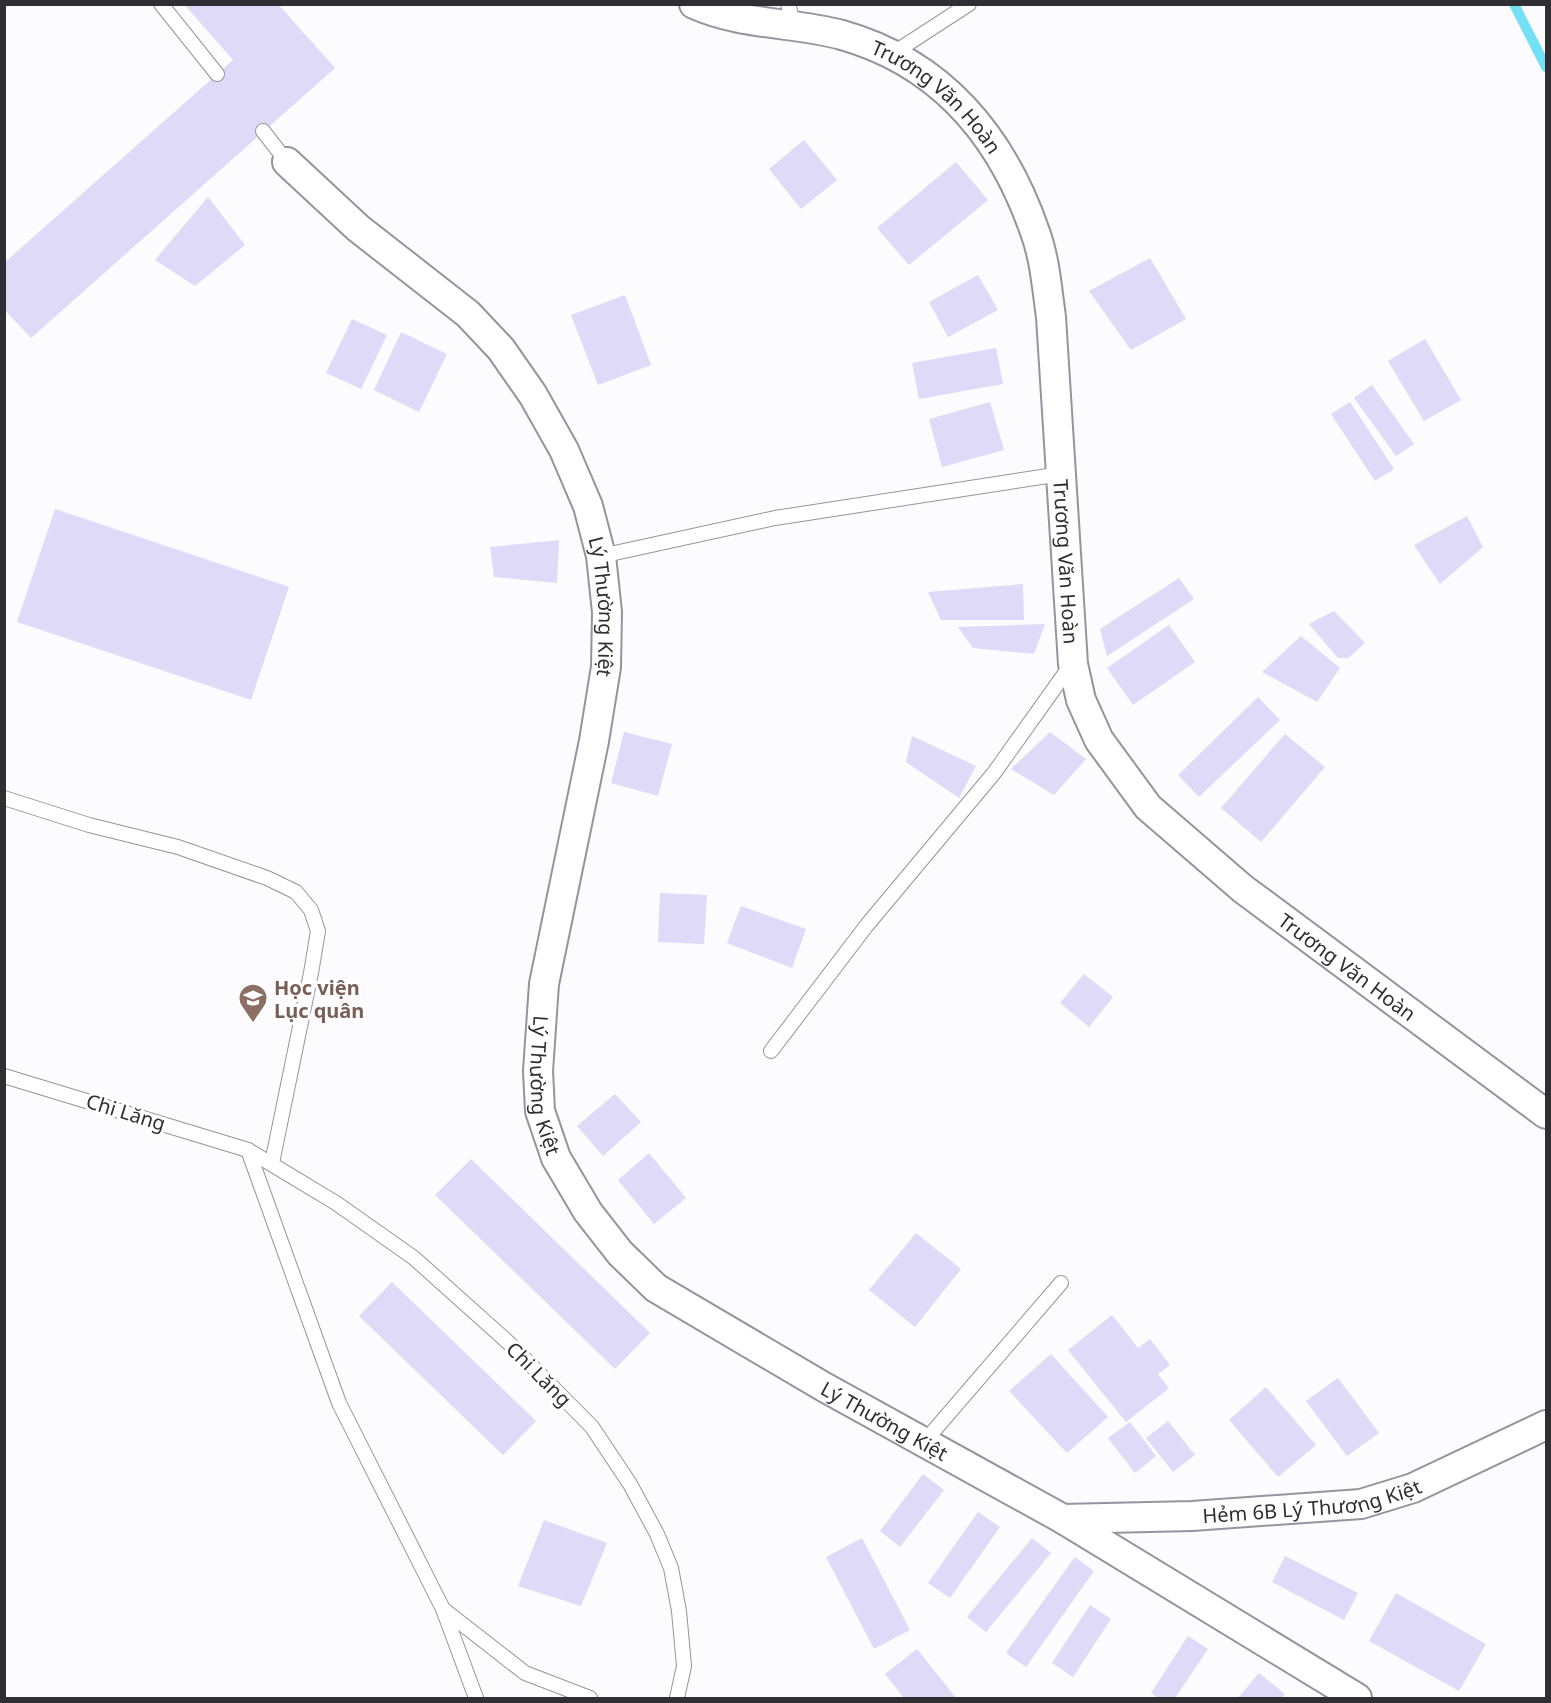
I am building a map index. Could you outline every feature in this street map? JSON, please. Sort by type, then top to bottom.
[{"type":"street","name":"Trương Văn Hoàn","points":[[694,4],[734,16],[791,15],[892,54],[928,74],[956,99],[989,140],[1022,200],[1035,233],[1044,269],[1051,317],[1073,664],[1081,700],[1099,740],[1148,807],[1243,889],[1546,1114]]},
{"type":"street","name":"Lý Thường Kiệt","points":[[286,162],[358,228],[468,314],[501,349],[533,394],[564,450],[588,506],[601,556],[607,612],[606,667],[594,741],[544,984],[538,1071],[540,1111],[556,1158],[588,1212],[620,1253],[656,1288],[824,1387],[1063,1519],[1357,1698]]},
{"type":"street","name":"Hẻm 6B Lý Thương Kiệt","points":[[1063,1519],[1192,1516],[1361,1504],[1413,1488],[1546,1425]]},
{"type":"lane","points":[[161,4],[217,74]]},
{"type":"lane","points":[[892,54],[969,4]]},
{"type":"lane","points":[[263,131],[286,162]]},
{"type":"lane","points":[[601,556],[775,518],[1061,474]]},
{"type":"lane","points":[[771,1051],[867,925],[994,773],[1073,664]]},
{"type":"lane","points":[[4,798],[89,825],[178,846],[267,878],[296,892],[311,910],[318,931],[272,1162]]},
{"type":"lane","name":"Chi Lăng","points":[[4,1076],[248,1150],[272,1162],[336,1203],[414,1258],[510,1344],[592,1427],[630,1484],[657,1534],[671,1568],[679,1611],[684,1666],[677,1698]]},
{"type":"lane","points":[[248,1150],[339,1403],[443,1609],[476,1698]]},
{"type":"lane","points":[[925,1441],[1061,1283]]},
{"type":"lane","points":[[443,1609],[525,1673],[590,1698]]},
{"type":"building","points":[[184,4],[278,4],[335,68],[31,338],[4,309],[4,263],[233,60]]},
{"type":"building","points":[[804,140],[837,180],[801,209],[769,169]]},
{"type":"building","points":[[956,162],[988,200],[909,265],[877,228]]},
{"type":"building","points":[[208,197],[245,245],[195,286],[155,260]]},
{"type":"building","points":[[1150,258],[1186,319],[1131,350],[1089,291]]},
{"type":"building","points":[[978,275],[998,310],[948,337],[929,302]]},
{"type":"building","points":[[625,295],[651,365],[598,385],[571,315]]},
{"type":"building","points":[[352,319],[387,335],[361,389],[326,373]]},
{"type":"building","points":[[401,332],[447,354],[419,412],[374,390]]},
{"type":"building","points":[[1425,339],[1461,400],[1424,421],[1388,361]]},
{"type":"building","points":[[996,348],[1003,384],[919,399],[912,363]]},
{"type":"building","points":[[1372,385],[1414,444],[1396,456],[1354,398]]},
{"type":"building","points":[[990,402],[1004,450],[942,467],[929,419]]},
{"type":"building","points":[[1350,402],[1394,469],[1375,481],[1331,414]]},
{"type":"building","points":[[55,509],[289,587],[251,700],[17,622]]},
{"type":"building","points":[[1467,516],[1483,547],[1440,584],[1414,545]]},
{"type":"building","points":[[559,540],[557,583],[494,577],[490,547]]},
{"type":"building","points":[[1179,578],[1194,599],[1107,656],[1100,629]]},
{"type":"building","points":[[1023,584],[1024,620],[941,620],[928,592]]},
{"type":"building","points":[[1334,611],[1365,643],[1348,658],[1338,658],[1309,624]]},
{"type":"building","points":[[1045,624],[1034,654],[973,648],[958,627]]},
{"type":"building","points":[[1169,625],[1195,662],[1133,705],[1107,668]]},
{"type":"building","points":[[1301,636],[1340,668],[1317,702],[1262,672]]},
{"type":"building","points":[[1258,697],[1280,720],[1199,797],[1178,775]]},
{"type":"building","points":[[624,732],[672,744],[658,796],[611,783]]},
{"type":"building","points":[[1050,732],[1086,759],[1054,795],[1011,769]]},
{"type":"building","points":[[1285,734],[1325,767],[1261,842],[1221,808]]},
{"type":"building","points":[[912,736],[976,766],[959,798],[906,762]]},
{"type":"building","points":[[660,893],[707,895],[704,944],[658,942]]},
{"type":"building","points":[[741,906],[806,929],[792,968],[727,943]]},
{"type":"building","points":[[1084,974],[1113,997],[1089,1027],[1060,1003]]},
{"type":"building","points":[[615,1094],[641,1122],[603,1156],[577,1126]]},
{"type":"building","points":[[649,1153],[686,1198],[654,1224],[618,1180]]},
{"type":"building","points":[[471,1159],[650,1333],[615,1369],[435,1195]]},
{"type":"building","points":[[916,1233],[961,1269],[915,1327],[869,1290]]},
{"type":"building","points":[[392,1282],[536,1421],[503,1455],[359,1316]]},
{"type":"building","points":[[1112,1315],[1138,1348],[1150,1339],[1170,1365],[1158,1374],[1169,1388],[1126,1422],[1068,1350]]},
{"type":"building","points":[[1051,1354],[1108,1417],[1067,1453],[1009,1391]]},
{"type":"building","points":[[1338,1378],[1379,1433],[1347,1456],[1306,1401]]},
{"type":"building","points":[[1266,1387],[1316,1445],[1278,1477],[1229,1420]]},
{"type":"building","points":[[1168,1421],[1195,1455],[1173,1472],[1146,1438]]},
{"type":"building","points":[[1130,1422],[1156,1456],[1135,1473],[1108,1438]]},
{"type":"building","points":[[923,1474],[944,1490],[900,1547],[880,1531]]},
{"type":"building","points":[[978,1512],[1000,1527],[950,1598],[928,1583]]},
{"type":"building","points":[[544,1520],[607,1543],[581,1606],[518,1586]]},
{"type":"building","points":[[862,1538],[910,1630],[874,1649],[826,1557]]},
{"type":"building","points":[[1032,1538],[1051,1553],[986,1632],[967,1617]]},
{"type":"building","points":[[1285,1556],[1358,1593],[1344,1620],[1272,1582]]},
{"type":"building","points":[[1075,1557],[1094,1571],[1026,1667],[1006,1653]]},
{"type":"building","points":[[1396,1593],[1486,1644],[1459,1691],[1369,1641]]},
{"type":"building","points":[[1090,1605],[1111,1619],[1073,1677],[1052,1663]]},
{"type":"building","points":[[1188,1636],[1208,1649],[1175,1698],[1159,1698],[1151,1693]]},
{"type":"building","points":[[917,1649],[956,1698],[904,1698],[885,1674]]},
{"type":"building","points":[[1259,1673],[1285,1694],[1281,1698],[1238,1698]]},
{"type":"waterway","points":[[1514,4],[1546,67]]},
{"type":"place","name":"Học viện Lục quân","points":[[253,1024]]}]
